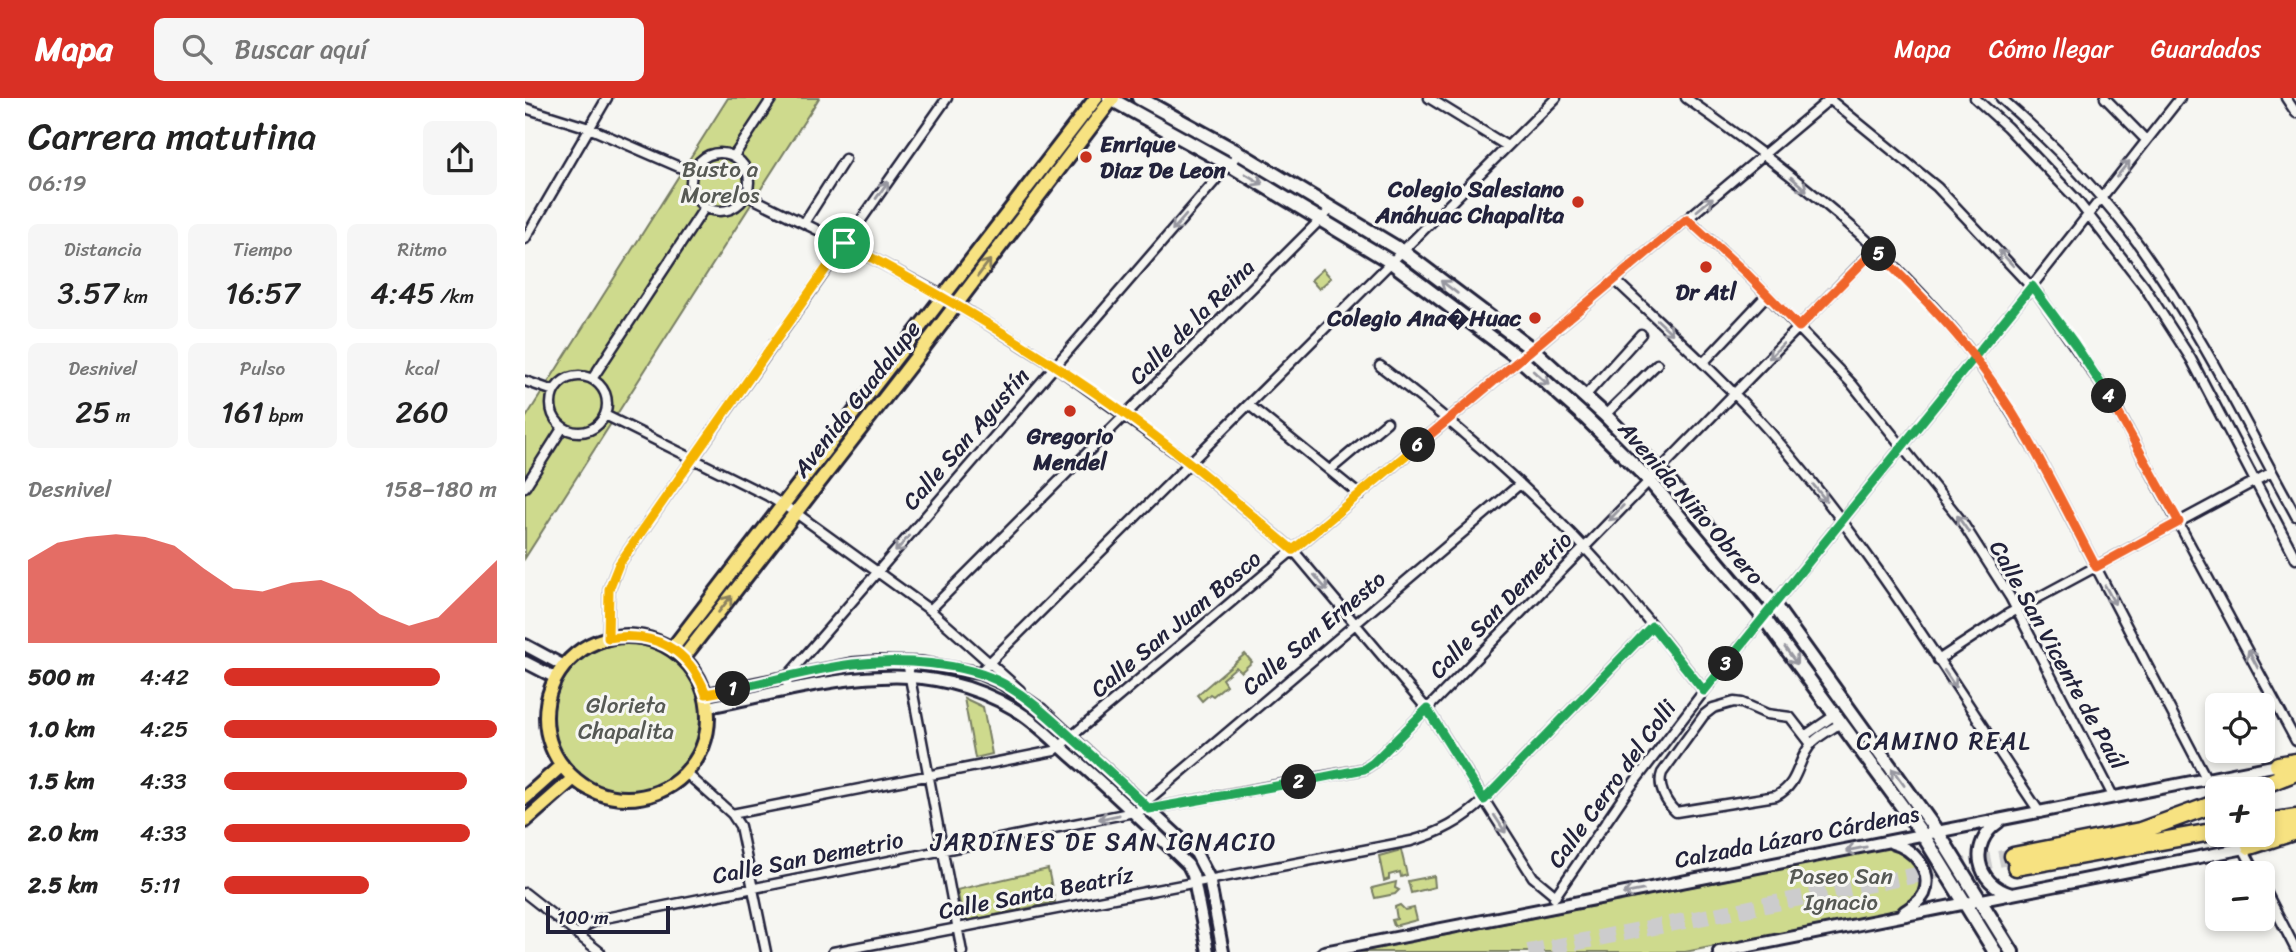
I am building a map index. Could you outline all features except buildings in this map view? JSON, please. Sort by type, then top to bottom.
[{"type":"highway","points":[[2278,765],[2296,761]]},
{"type":"highway","points":[[2275,780],[2296,772]]},
{"type":"highway","points":[[2205,807],[2140,831],[2014,861],[2205,833]]},
{"type":"highway","points":[[2275,822],[2296,818]]},
{"type":"highway","points":[[2275,838],[2296,831]]},
{"type":"main road","name":"Avenida Guadalupe","points":[[672,649],[1096,98]]},
{"type":"main road","name":"Avenida Guadalupe","points":[[683,658],[957,304],[1111,98]]},
{"type":"main road","name":"Avenida Niño Obrero","points":[[1111,98],[1230,164],[1391,262],[1520,359],[1586,418],[1649,480],[1764,618],[1923,835],[1995,952]]},
{"type":"main road","name":"Avenida Niño Obrero","points":[[1139,98],[1239,153],[1402,251],[1532,349],[1605,415],[1659,470],[1774,605],[1938,833],[2012,952]]},
{"type":"main road","points":[[641,637],[672,649],[683,658],[701,681],[707,700],[709,719],[705,742],[686,773],[658,792],[636,798],[596,792],[574,778],[562,765],[549,738],[546,723],[548,700],[556,678],[564,666],[584,649],[608,638],[641,637]]},
{"type":"main road","points":[[528,791],[562,765]]},
{"type":"main road","points":[[525,821],[574,778]]},
{"type":"street","points":[[525,239],[607,98]]},
{"type":"street","points":[[734,156],[772,98]]},
{"type":"street","points":[[608,638],[609,589],[619,564],[947,98]]},
{"type":"street","points":[[1429,98],[1507,146]]},
{"type":"street","points":[[979,673],[1556,98]]},
{"type":"street","points":[[1686,98],[1765,154],[1875,250],[1928,302],[1974,357],[2039,458],[2205,777]]},
{"type":"street","points":[[1830,98],[1937,187],[2032,286],[2074,343],[2112,400],[2296,741]]},
{"type":"street","name":"Calle San Juan Bosco","points":[[732,814],[1054,751],[1830,98]]},
{"type":"street","points":[[1975,98],[2007,127],[2087,214],[2130,267],[2165,317],[2296,559]]},
{"type":"street","points":[[2001,98],[2100,197],[2138,244],[2180,306],[2296,516]]},
{"type":"street","points":[[2105,98],[2146,140]]},
{"type":"street","name":"Calle Cerro del Colli","points":[[1546,909],[1626,793],[1704,691],[2032,286],[2180,98]]},
{"type":"street","points":[[2286,98],[2296,113]]},
{"type":"street","points":[[525,108],[589,128],[693,173]]},
{"type":"street","points":[[720,153],[734,156],[743,163],[748,173],[746,195],[739,204],[728,210],[716,211],[705,207],[693,192],[693,173],[706,157],[720,153]]},
{"type":"street","name":"Calle San Agustín","points":[[786,678],[1239,153]]},
{"type":"street","points":[[804,223],[845,159]]},
{"type":"street","points":[[746,195],[943,296],[1055,366],[1191,463],[1293,550],[1427,709],[1533,877],[1556,896]]},
{"type":"street","points":[[592,379],[705,207]]},
{"type":"street","name":"Calle de la Reina","points":[[930,610],[1332,208]]},
{"type":"street","name":"Calle San Vicente de Paúl","points":[[1687,219],[1767,295],[1852,384],[1960,519],[2017,609],[2114,798]]},
{"type":"street","name":"Calle San Demetrio","points":[[579,934],[587,925],[600,919],[1133,812],[1146,806],[1364,769],[1427,709],[1875,250]]},
{"type":"street","points":[[1615,280],[1735,393],[1842,520],[2040,813]]},
{"type":"street","points":[[1703,363],[1767,295]]},
{"type":"street","points":[[1585,396],[1641,334]]},
{"type":"street","points":[[1605,415],[1657,364]]},
{"type":"street","points":[[1380,366],[1448,419],[1584,547],[1704,691]]},
{"type":"street","points":[[574,377],[592,379],[605,392],[605,415],[598,425],[587,431],[575,432],[563,428],[553,414],[551,402],[554,391],[563,382],[574,377]]},
{"type":"street","points":[[525,381],[554,391]]},
{"type":"street","points":[[1249,405],[1360,495]]},
{"type":"street","points":[[605,415],[796,513],[930,610],[990,662],[1196,853],[1209,878],[1223,952]]},
{"type":"street","points":[[1330,470],[1387,422]]},
{"type":"street","points":[[525,488],[563,428]]},
{"type":"street","points":[[1938,660],[2017,609],[2272,472]]},
{"type":"street","name":"Calle San Ernesto","points":[[1146,806],[1520,484]]},
{"type":"street","name":"Calle Santa Beatríz","points":[[833,952],[1411,841],[1451,826],[1484,800],[1652,626]]},
{"type":"street","points":[[525,645],[564,666]]},
{"type":"street","points":[[525,662],[556,678]]},
{"type":"street","points":[[707,700],[786,678],[852,664],[907,662],[979,673],[1002,683],[1040,709]]},
{"type":"street","points":[[907,662],[962,952]]},
{"type":"street","points":[[707,700],[789,691],[856,679],[909,677],[950,683],[991,697],[1015,709],[1133,812],[1188,866],[1194,881],[1208,952]]},
{"type":"street","points":[[786,678],[789,691]]},
{"type":"street","points":[[1811,744],[1790,717],[1766,714],[1742,703],[1717,706],[1704,715],[1662,773],[1660,787],[1676,812],[1776,796],[1786,791],[1793,782],[1811,744],[1838,719]]},
{"type":"street","points":[[1806,735],[1838,719]]},
{"type":"street","name":"Calzada Lázaro Cárdenas","points":[[2221,777],[2278,765]]},
{"type":"street","points":[[686,773],[732,814],[742,833],[766,952]]},
{"type":"street","name":"Calzada Lázaro Cárdenas","points":[[1324,952],[2205,780]]},
{"type":"street","points":[[2001,820],[1990,828],[1982,839],[1980,860],[1984,874],[1992,885],[2012,894]]},
{"type":"street","points":[[2275,842],[2296,839]]},
{"type":"street","points":[[1888,842],[1905,847],[1917,857],[1926,884],[1924,895],[1917,904],[1899,916]]},
{"type":"street","points":[[1719,952],[2247,847],[2252,861]]},
{"type":"street","points":[[525,893],[600,952]]},
{"type":"street","points":[[2275,909],[2296,950]]},
{"type":"green space","name":"Busto a Morelos","points":[[728,98],[819,98],[525,558],[525,419]]},
{"type":"green space","points":[[1323,269],[1331,278],[1319,289],[1311,280]]},
{"type":"green space","name":"Glorieta Chapalita","points":[[627,644],[655,649],[679,666],[696,690],[701,718],[696,746],[679,770],[655,787],[627,792],[599,787],[575,770],[558,746],[553,718],[558,690],[575,666],[599,649]]},
{"type":"green space","points":[[1245,654],[1252,662],[1241,672],[1236,667],[1222,679],[1226,685],[1202,701],[1197,695]]},
{"type":"green space","points":[[964,698],[983,707],[992,754],[975,758]]},
{"type":"green space","name":"Paseo San Ignacio","points":[[1893,847],[1914,858],[1921,878],[1921,894],[1905,909],[1685,952],[1360,952]]},
{"type":"green space","points":[[1401,850],[1407,875],[1401,877],[1400,872],[1389,875],[1389,879],[1384,881],[1379,856]]},
{"type":"green space","points":[[1048,869],[1055,902],[964,922],[957,890]]},
{"type":"green space","points":[[1434,876],[1435,887],[1411,893],[1408,881]]},
{"type":"green space","points":[[1396,882],[1395,888],[1399,890],[1395,894],[1375,898],[1372,888]]},
{"type":"green space","points":[[1400,905],[1405,910],[1414,908],[1417,920],[1394,926],[1392,920],[1397,919],[1395,907]]},
{"type":"tunnel","points":[[1528,952],[2013,856]]},
{"type":"place","name":"Enrique Diaz De Leon","points":[[1086,157]]},
{"type":"place","name":"Colegio Salesiano Anáhuac Chapalita","points":[[1578,202]]},
{"type":"place","name":"Dr Atl","points":[[1706,267]]},
{"type":"place","name":"Colegio Ana�Huac","points":[[1535,318]]},
{"type":"place","name":"Gregorio Mendel","points":[[1070,411]]},
{"type":"district","name":"CAMINO REAL","points":[[1944,741]]},
{"type":"district","name":"JARDINES DE SAN IGNACIO","points":[[1104,842]]},
{"type":"route","points":[[844,243],[619,564],[609,589],[608,638],[641,637],[672,649],[693,668],[706,694],[852,664],[877,662],[920,663],[979,673],[1002,683],[1040,709],[1149,809],[1364,769],[1427,709],[1484,800],[1652,626],[1704,691],[1902,445],[1974,357],[2032,286],[2112,400],[2179,522],[2096,567],[2039,458],[1983,369],[1974,357],[1965,345],[1928,302],[1875,250],[1799,327],[1687,219],[1293,550],[1191,463],[1055,366],[943,296],[844,243]]}]
